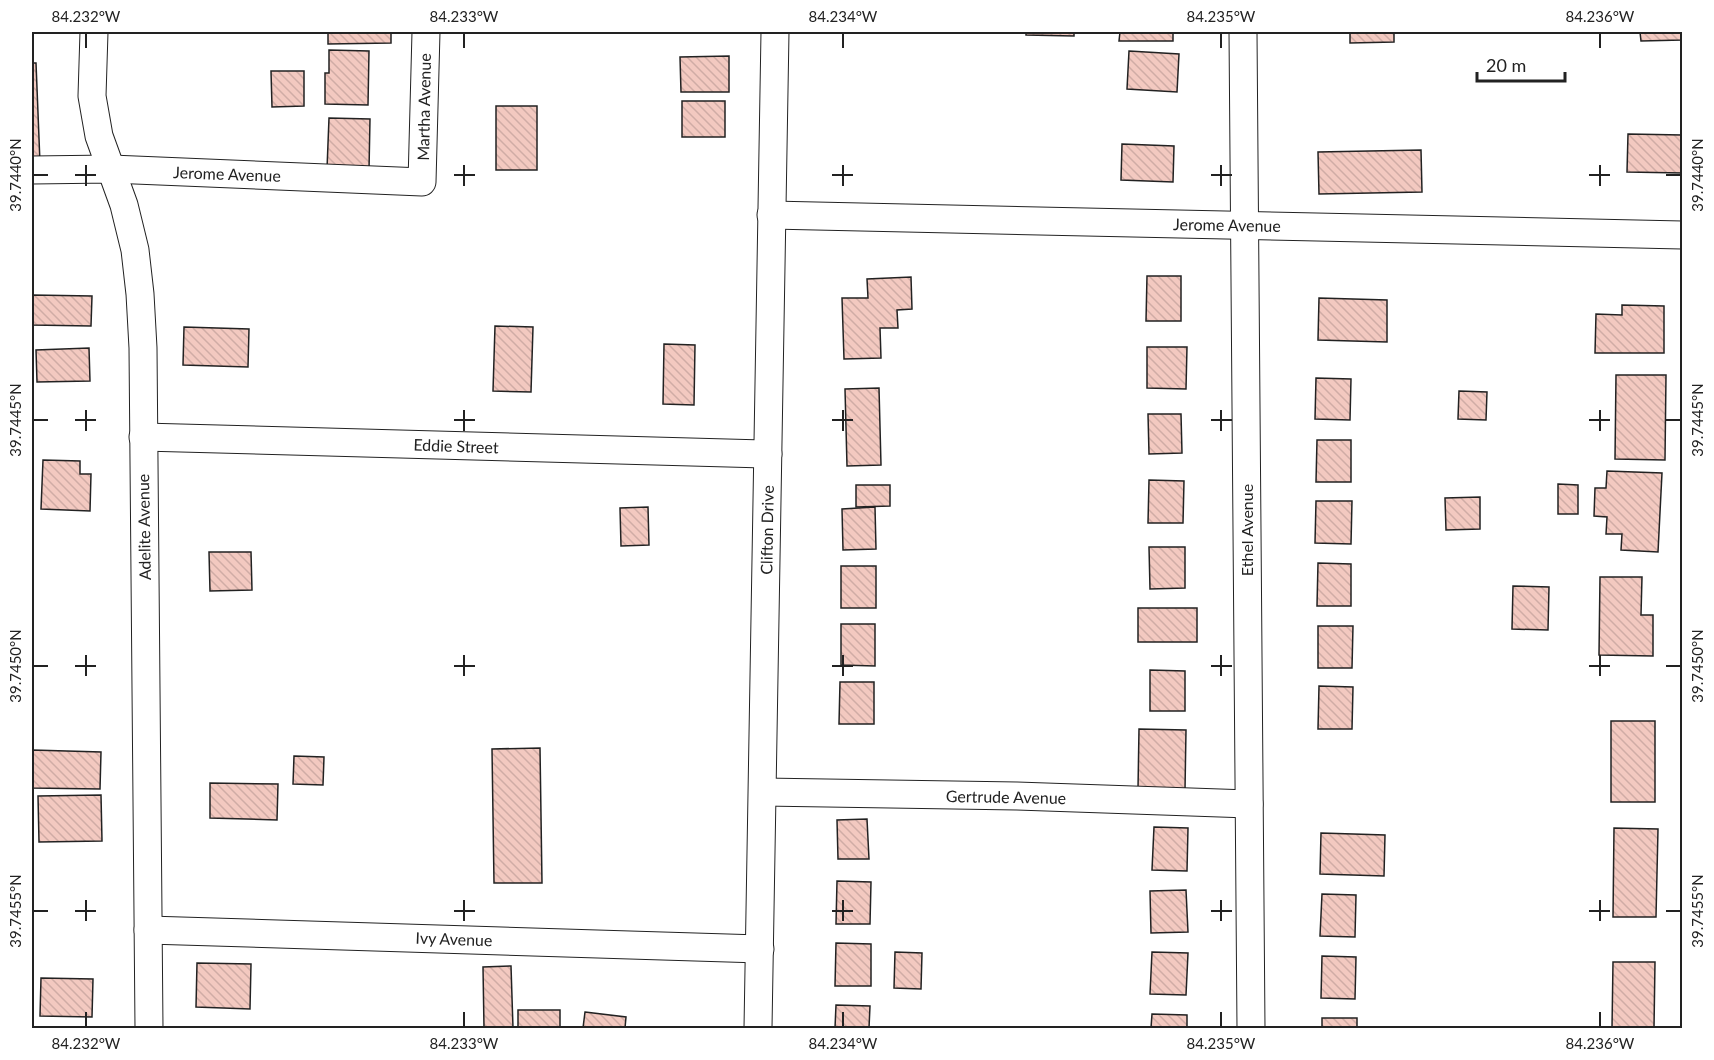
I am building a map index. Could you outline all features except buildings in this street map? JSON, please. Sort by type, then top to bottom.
[{"type":"street","name":"Adelite Avenue","points":[[94,32],[92,96],[99,136],[124,205],[135,250],[143,348],[149,1029]]},
{"type":"street","name":"Martha Avenue","points":[[422,182],[426,32]]},
{"type":"street","name":"Clifton Drive","points":[[758,1029],[775,32]]},
{"type":"street","name":"Ethel Avenue","points":[[1243,32],[1251,1029]]},
{"type":"street","name":"Jerome Avenue","points":[[32,170],[111,169],[422,182]]},
{"type":"street","name":"Jerome Avenue","points":[[771,214],[1683,235]]},
{"type":"street","name":"Eddie Street","points":[[143,437],[768,454]]},
{"type":"street","name":"Gertrude Avenue","points":[[763,792],[1249,804]]},
{"type":"street","name":"Ivy Avenue","points":[[148,930],[760,949]]}]
